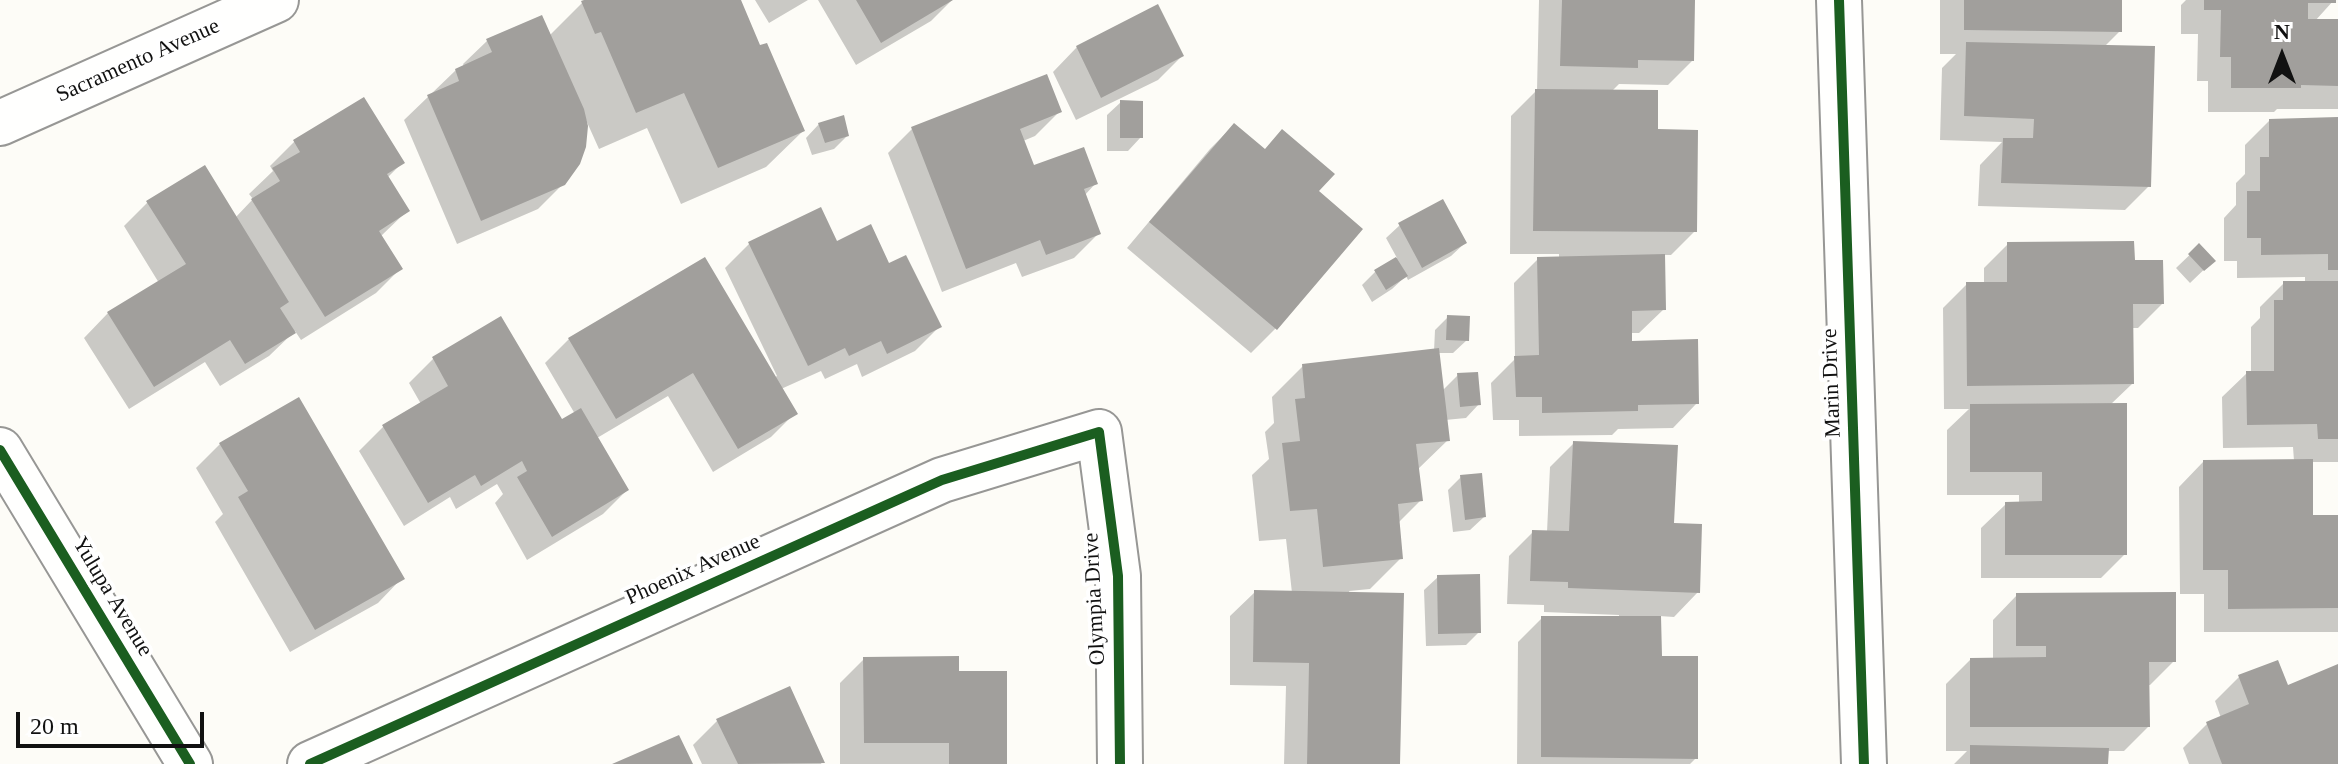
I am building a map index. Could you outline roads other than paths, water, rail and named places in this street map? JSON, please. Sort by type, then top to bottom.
[{"type":"street","name":"Sacramento Avenue","points":[[0,123],[276,0]]},
{"type":"street","name":"Marin Drive","points":[[1839,0],[1864,764]]},
{"type":"street","name":"Phoenix Avenue","points":[[310,764],[942,480],[1099,432]]},
{"type":"street","name":"Olympia Drive","points":[[1099,432],[1118,576],[1120,764]]},
{"type":"street","name":"Yulupa Avenue","points":[[0,450],[190,764]]}]
